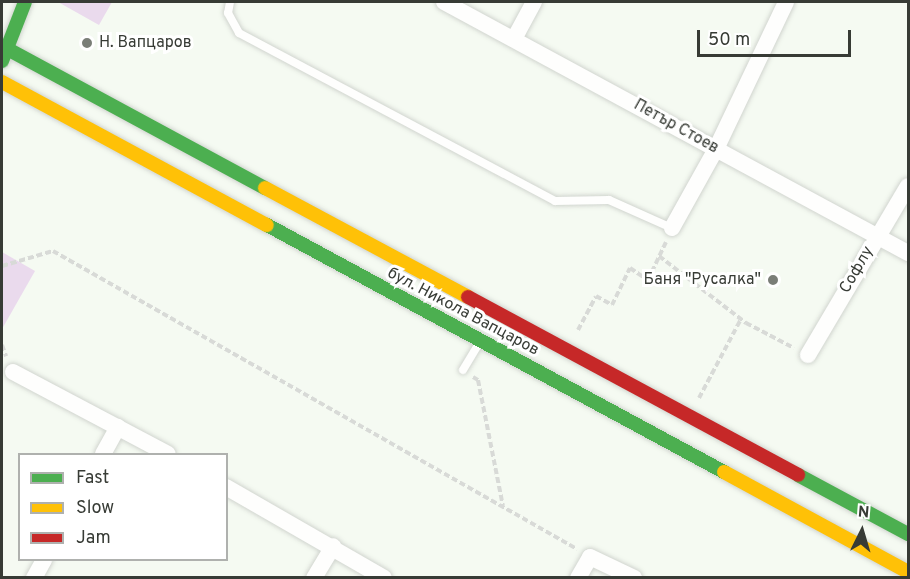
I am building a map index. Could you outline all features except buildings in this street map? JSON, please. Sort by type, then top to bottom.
[{"type":"street","points":[[4,52],[25,2]]},
{"type":"street","name":"Петър Стоев","points":[[444,2],[909,253]]},
{"type":"street","points":[[514,39],[534,2]]},
{"type":"street","points":[[672,228],[716,149],[786,2]]},
{"type":"street","name":"бул. Никола Вапцаров","points":[[4,52],[909,534]]},
{"type":"street","name":"бул. Никола Вапцаров","points":[[2,82],[909,572]]},
{"type":"street","name":"Софлу","points":[[808,356],[909,186]]},
{"type":"street","points":[[13,372],[166,453]]},
{"type":"street","points":[[104,453],[118,427]]},
{"type":"street","points":[[228,488],[333,546],[384,578]]},
{"type":"street","points":[[315,578],[333,546]]},
{"type":"street","points":[[578,578],[590,557],[634,578]]},
{"type":"street","points":[[34,578],[43,561]]},
{"type":"lane","points":[[230,2],[228,13],[239,33],[555,201],[609,200],[672,228]]},
{"type":"lane","points":[[463,370],[480,341]]},
{"type":"path","points":[[578,330],[596,296],[612,305],[630,268],[648,280],[672,228]]},
{"type":"path","points":[[2,266],[53,251],[590,557]]},
{"type":"path","points":[[659,256],[741,319],[808,356]]},
{"type":"path","points":[[699,398],[741,319]]},
{"type":"path","points":[[463,370],[478,380],[503,507]]},
{"type":"shaded area","points":[[58,2],[112,2],[99,25]]},
{"type":"shaded area","points":[[2,252],[35,271],[2,329]]},
{"type":"traffic: fast","points":[[2,61],[25,2]]},
{"type":"traffic: fast","points":[[2,46],[265,188]]},
{"type":"traffic: fast","points":[[267,225],[724,472]]},
{"type":"traffic: fast","points":[[798,475],[908,534]]},
{"type":"traffic: slow","points":[[2,82],[267,225]]},
{"type":"traffic: slow","points":[[265,188],[468,297]]},
{"type":"traffic: slow","points":[[724,472],[908,572]]},
{"type":"traffic: jam","points":[[468,297],[798,475]]},
{"type":"place","name":"Н. Вапцаров","points":[[87,43]]},
{"type":"place","name":"Баня \"Русалка\"","points":[[773,280]]}]
